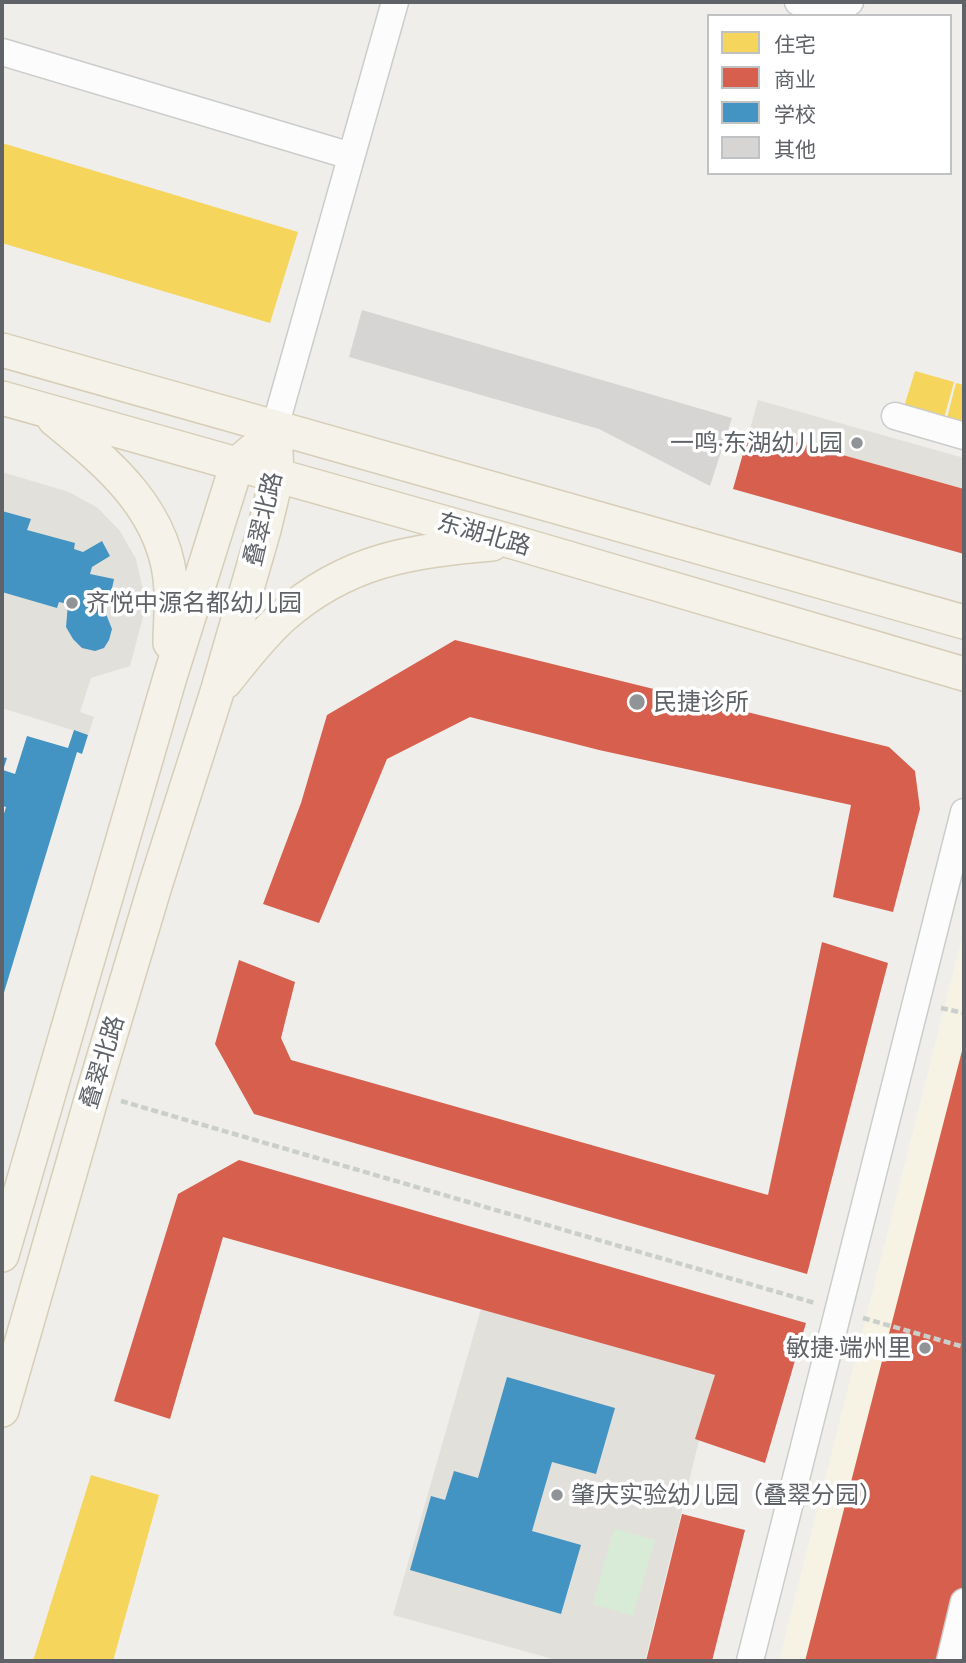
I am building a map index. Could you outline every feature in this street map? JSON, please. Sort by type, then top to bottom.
[{"type":"main road","name":"东湖北路","points":[[2,350],[964,622]]},
{"type":"main road","points":[[133,435],[146,391]]},
{"type":"main road","name":"东湖北路","points":[[2,398],[513,542],[964,674]]},
{"type":"main road","points":[[44,410],[102,458],[132,489],[148,515],[164,552],[171,588],[170,677],[217,692],[281,618],[314,593],[353,570],[397,555],[439,548],[513,542]]},
{"type":"main road","name":"叠翠北路","points":[[2,1255],[170,677],[237,464],[275,428]]},
{"type":"main road","name":"叠翠北路","points":[[2,1410],[93,1093],[217,692],[277,476],[275,428]]},
{"type":"street","points":[[275,428],[395,2]]},
{"type":"street","points":[[807,3],[850,2]]},
{"type":"street","points":[[2,51],[351,156]]},
{"type":"street","points":[[895,416],[964,436]]},
{"type":"street","points":[[750,1661],[964,812]]},
{"type":"street","points":[[950,1661],[964,1602]]},
{"type":"path","points":[[93,1093],[964,1347]]},
{"type":"shaded area","name":"一鸣·东湖幼儿园","points":[[758,400],[964,458],[964,489],[750,429]]},
{"type":"shaded area","name":"齐悦中源名都幼儿园","points":[[2,472],[69,492],[98,508],[120,531],[136,559],[143,590],[143,617],[130,666],[91,678],[80,712],[94,717],[88,735],[2,708]]},
{"type":"shaded area","name":"敏捷·端州里","points":[[964,930],[964,1661],[779,1661]]},
{"type":"shaded area","name":"肇庆实验幼儿园（叠翠分园）","points":[[481,1309],[715,1375],[645,1661],[560,1661],[393,1615]]},
{"type":"green space","points":[[614,1529],[655,1540],[633,1616],[593,1604]]},
{"type":"building: 住宅","points":[[2,143],[298,232],[270,323],[2,243]]},
{"type":"building: 住宅","points":[[915,371],[954,382],[943,422],[903,410]]},
{"type":"building: 住宅","points":[[956,383],[964,385],[964,428],[946,422]]},
{"type":"building: 住宅","points":[[91,1475],[159,1495],[113,1661],[33,1661]]},
{"type":"building: 商业","points":[[750,429],[964,489],[964,554],[733,489]]},
{"type":"building: 商业","points":[[455,640],[889,747],[915,771],[920,809],[893,912],[833,897],[851,805],[599,750],[470,717],[387,759],[319,923],[263,904],[301,803],[327,715]]},
{"type":"building: 商业","points":[[822,942],[888,963],[807,1274],[254,1114],[215,1044],[239,960],[295,982],[281,1038],[291,1060],[768,1195]]},
{"type":"building: 商业","name":"敏捷·端州里","points":[[963,1047],[964,1661],[805,1661],[891,1326]]},
{"type":"building: 商业","points":[[239,1160],[806,1323],[765,1463],[695,1439],[715,1375],[223,1237],[170,1419],[114,1401],[178,1194]]},
{"type":"building: 商业","points":[[682,1514],[745,1530],[712,1661],[646,1661]]},
{"type":"building: 学校","points":[[2,511],[31,519],[27,530],[75,543],[74,549],[83,552],[102,541],[110,556],[92,567],[90,574],[114,579],[111,593],[99,591],[96,604],[104,609],[112,629],[104,648],[95,651],[82,648],[73,639],[66,627],[68,604],[59,602],[57,608],[2,592]]},
{"type":"building: 学校","points":[[74,730],[88,735],[82,754],[77,752],[2,999],[2,820],[6,807],[2,806],[2,757],[7,758],[3,770],[15,774],[27,736],[68,748]]},
{"type":"building: 学校","points":[[507,1377],[615,1408],[596,1474],[552,1462],[532,1531],[581,1545],[561,1614],[410,1570],[431,1496],[445,1500],[454,1471],[478,1478]]},
{"type":"building: 其他","points":[[362,310],[732,418],[710,486],[599,429],[349,357]]},
{"type":"place","name":"一鸣·东湖幼儿园","points":[[857,443]]},
{"type":"place","name":"齐悦中源名都幼儿园","points":[[72,603]]},
{"type":"place","name":"民捷诊所","points":[[637,702]]},
{"type":"place","name":"敏捷·端州里","points":[[925,1348]]},
{"type":"place","name":"肇庆实验幼儿园（叠翠分园）","points":[[557,1495]]}]
